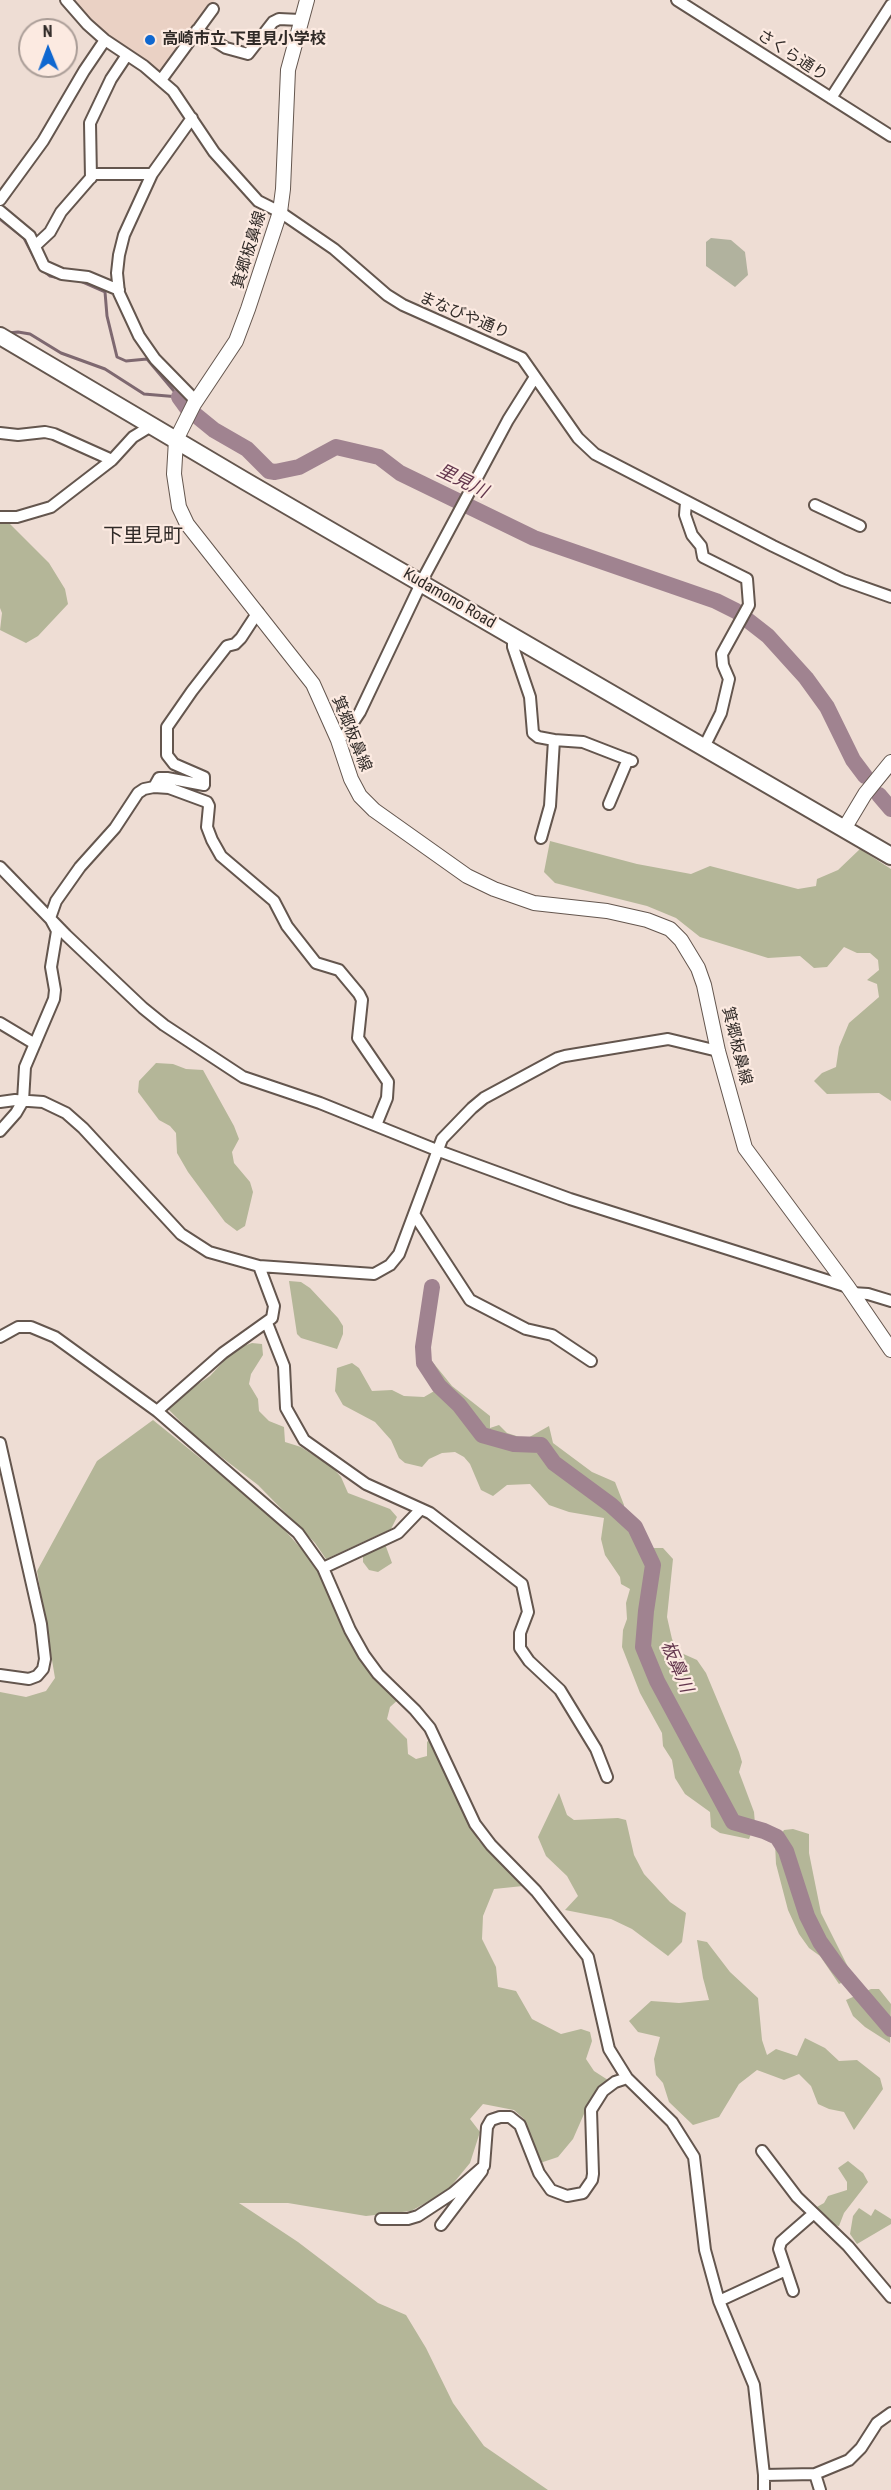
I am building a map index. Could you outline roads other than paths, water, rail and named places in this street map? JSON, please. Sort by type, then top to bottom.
[{"type":"highway","name":"Kudamono Road","points":[[4,338],[151,426],[891,856]]},
{"type":"main road","name":"箕郷板鼻線","points":[[307,0],[288,70],[280,212],[236,341],[193,406],[176,440],[175,494],[187,524],[313,684],[338,740],[351,779],[360,796],[374,810],[467,876],[534,903],[629,915],[670,930],[681,940],[698,968],[704,985],[718,1051],[745,1148],[850,1290],[891,1350]]},
{"type":"main road","points":[[844,829],[865,794],[891,762]]},
{"type":"street","name":"まなびや通り","points":[[66,0],[105,40],[161,80],[181,101],[214,152],[258,201],[280,212],[334,249],[394,300],[447,326],[516,354],[526,362],[585,446],[611,463],[686,502],[843,580],[891,597]]},
{"type":"street","name":"さくら通り","points":[[677,0],[891,136]]},
{"type":"street","points":[[831,98],[891,4]]},
{"type":"street","points":[[161,80],[213,9]]},
{"type":"street","points":[[197,30],[226,48],[248,54],[273,22],[279,19],[300,20]]},
{"type":"street","points":[[0,200],[43,141],[105,40]]},
{"type":"street","points":[[91,178],[90,123],[111,79],[127,54]]},
{"type":"street","points":[[192,118],[152,174],[124,235],[119,255],[119,290],[139,336],[193,406]]},
{"type":"street","points":[[35,246],[50,232],[62,212],[91,178],[100,172],[152,174]]},
{"type":"street","points":[[0,211],[30,236],[40,260],[53,271],[88,277],[119,290]]},
{"type":"street","points":[[338,740],[346,733],[360,712],[421,583],[508,420],[535,377]]},
{"type":"street","points":[[0,517],[17,517],[51,507],[112,460],[132,437],[151,426]]},
{"type":"street","points":[[0,433],[18,435],[45,432],[54,434],[112,460]]},
{"type":"street","points":[[686,502],[688,525],[692,535],[701,546],[703,557],[747,579],[749,605],[722,654],[723,665],[729,679],[719,719],[704,747]]},
{"type":"street","points":[[815,505],[860,526]]},
{"type":"street","points":[[154,787],[159,778],[204,785],[204,777],[174,764],[167,755],[167,727],[227,646],[235,644],[241,638],[258,612]]},
{"type":"street","points":[[513,636],[513,647],[530,697],[533,733],[538,737],[554,740],[583,742],[630,760],[609,804]]},
{"type":"street","points":[[541,837],[550,806],[554,740]]},
{"type":"street","points":[[0,1131],[23,1101],[25,1067],[55,995],[51,967],[57,931],[50,918],[56,901],[115,828],[138,793],[154,787],[169,788],[207,802],[209,806],[207,827],[221,856],[274,901],[287,926],[316,963],[339,970],[359,994],[362,1000],[358,1038],[388,1082],[387,1098],[376,1125]]},
{"type":"street","points":[[0,867],[143,1008],[164,1025],[243,1077],[270,1084],[438,1151],[570,1199],[850,1290],[891,1301]]},
{"type":"street","points":[[0,1023],[35,1044]]},
{"type":"street","points":[[0,1102],[23,1101],[49,1105],[74,1119],[181,1234],[210,1252],[259,1266],[374,1274],[390,1266],[399,1254],[442,1139],[484,1098],[558,1058],[668,1039],[718,1051]]},
{"type":"street","points":[[414,1214],[455,1275],[462,1292],[470,1300],[526,1329],[552,1335],[591,1360]]},
{"type":"street","points":[[157,1411],[224,1353],[272,1318],[274,1306],[259,1266]]},
{"type":"street","points":[[267,1323],[284,1366],[286,1408],[300,1436],[357,1479],[435,1516],[522,1584],[528,1612],[520,1634],[520,1648],[529,1661],[560,1690],[596,1749],[607,1777]]},
{"type":"street","points":[[0,1337],[18,1328],[31,1327],[43,1331],[157,1411],[298,1533],[323,1568],[350,1630],[364,1655],[378,1674],[430,1728],[475,1824],[491,1845],[536,1891],[588,1956],[609,2049],[627,2078],[672,2122],[694,2157],[705,2250],[719,2301],[754,2385],[764,2490]]},
{"type":"street","points":[[0,1443],[41,1624],[45,1659],[43,1669],[37,1676],[29,1679],[0,1675]]},
{"type":"street","points":[[323,1568],[398,1533],[421,1509]]},
{"type":"street","points":[[441,2224],[480,2175],[484,2166],[487,2127],[491,2120],[510,2117],[520,2125],[539,2173],[551,2190],[567,2196],[583,2193],[592,2180],[593,2174],[591,2110],[603,2091],[615,2082],[627,2078]]},
{"type":"street","points":[[762,2151],[796,2197],[848,2246],[891,2296]]},
{"type":"street","points":[[381,2219],[408,2219],[428,2211],[484,2166]]},
{"type":"street","points":[[793,2291],[779,2249],[781,2242],[813,2214]]},
{"type":"street","points":[[719,2301],[786,2270]]},
{"type":"street","points":[[764,2475],[815,2474],[849,2460],[861,2448],[877,2423],[891,2413]]},
{"type":"street","points":[[815,2474],[820,2490]]},
{"type":"waterway","points":[[0,219],[24,238],[39,267],[50,276],[64,279]]},
{"type":"waterway","points":[[80,281],[105,292],[107,316],[117,357],[126,361],[147,359],[179,397]]},
{"type":"waterway","name":"里見川","points":[[8,333],[30,334],[61,353],[105,369],[144,394],[179,397]]},
{"type":"waterway","name":"里見川","points":[[179,397],[187,408],[214,430],[247,449],[269,471],[299,467],[336,447],[379,457],[400,473],[534,538],[716,601],[736,611],[768,636],[806,678],[827,707],[853,760],[865,776]]},
{"type":"waterway","name":"里見川","points":[[879,795],[891,809]]},
{"type":"waterway","name":"板鼻川","points":[[432,1287],[423,1347],[424,1363],[439,1386],[459,1405],[482,1435],[514,1444],[541,1445],[554,1463],[611,1505],[635,1527],[653,1565],[643,1647],[657,1681],[733,1822],[777,1837],[786,1851],[807,1916],[820,1942],[838,1967],[891,2029]]},
{"type":"place","name":"高崎市立 下里見小学校","points":[[150,40]]},
{"type":"district","name":"下里見町","points":[[143,537]]}]
